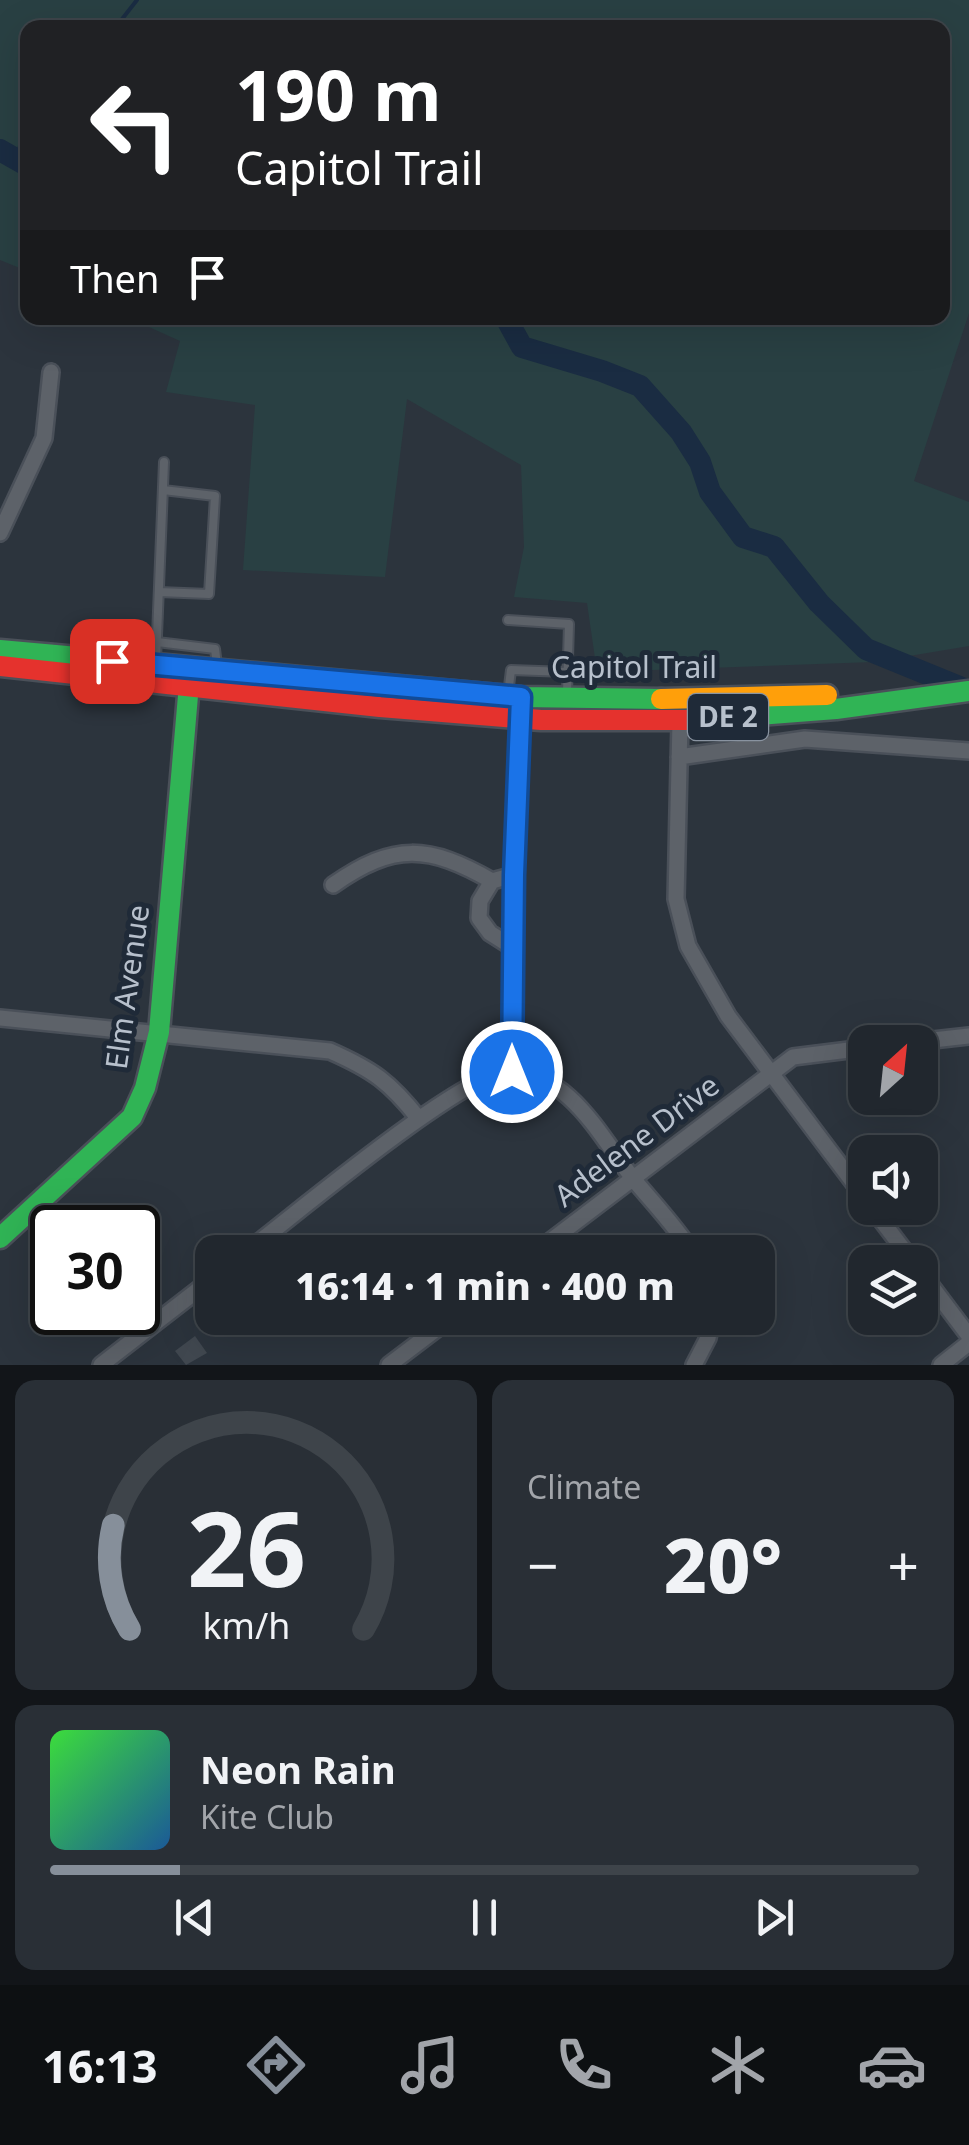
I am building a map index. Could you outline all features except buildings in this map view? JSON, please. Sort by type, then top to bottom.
[{"type":"main road","name":"Capitol Trail","points":[[0,654],[566,698],[834,702],[969,679]]},
{"type":"main road","name":"Capitol Trail","points":[[0,654],[189,684],[520,719],[680,721],[969,691]]},
{"type":"main road","name":"Elm Avenue","points":[[0,1238],[132,1117],[145,1088],[159,1032],[189,684]]},
{"type":"street","points":[[0,534],[44,438],[51,372]]},
{"type":"street","points":[[512,1072],[520,719],[514,696]]},
{"type":"street","points":[[680,721],[676,875],[680,923],[688,946],[710,990],[848,1176]]},
{"type":"street","points":[[679,757],[805,739],[969,752]]},
{"type":"street","points":[[333,885],[372,861],[416,854],[456,860],[492,881]]},
{"type":"street","points":[[512,948],[490,933],[479,918],[480,902],[492,881],[514,875]]},
{"type":"street","points":[[0,1018],[330,1051],[372,1069],[419,1119]]},
{"type":"street","points":[[938,1039],[969,1036]]},
{"type":"street","name":"Adelene Drive","points":[[558,1235],[794,1057],[848,1050]]},
{"type":"street","points":[[268,1235],[419,1119],[484,1078],[512,1072],[553,1084],[582,1108],[678,1235]]},
{"type":"street","points":[[885,1225],[901,1245]]},
{"type":"street","points":[[101,1365],[195,1292]]},
{"type":"street","points":[[938,1296],[969,1340],[941,1365]]},
{"type":"street","points":[[389,1365],[429,1335]]},
{"type":"street","points":[[694,1365],[709,1335]]},
{"type":"lane","points":[[156,665],[164,462]]},
{"type":"lane","points":[[159,592],[208,594],[215,496],[163,490]]},
{"type":"lane","points":[[508,620],[569,624],[566,698]]},
{"type":"lane","points":[[157,642],[215,649],[218,671]]},
{"type":"lane","points":[[514,696],[511,670],[567,672]]},
{"type":"green space","points":[[0,0],[969,0],[969,313],[914,481],[969,502],[969,646],[873,662],[597,672],[587,603],[514,597],[524,547],[521,465],[407,399],[385,577],[243,570],[255,405],[166,392],[180,341],[145,325],[950,325],[950,20],[20,20],[20,268],[0,260]]},
{"type":"waterway","points":[[121,20],[137,0]]},
{"type":"waterway","points":[[16,162],[20,146]]},
{"type":"waterway","points":[[0,150],[20,161]]},
{"type":"waterway","points":[[510,325],[522,347],[640,386],[681,432],[700,462],[710,492],[743,537],[774,547],[819,603],[866,649],[969,691]]},
{"type":"traffic: fast","points":[[0,650],[521,697],[661,699]]},
{"type":"traffic: fast","points":[[0,1238],[132,1117],[145,1088],[159,1032],[189,684]]},
{"type":"traffic: fast","points":[[696,720],[836,709],[969,691]]},
{"type":"traffic: slow","points":[[661,699],[827,695]]},
{"type":"traffic: jam","points":[[0,666],[380,707],[541,720],[696,720]]},
{"type":"route","points":[[112,661],[521,697],[512,1072]]}]
